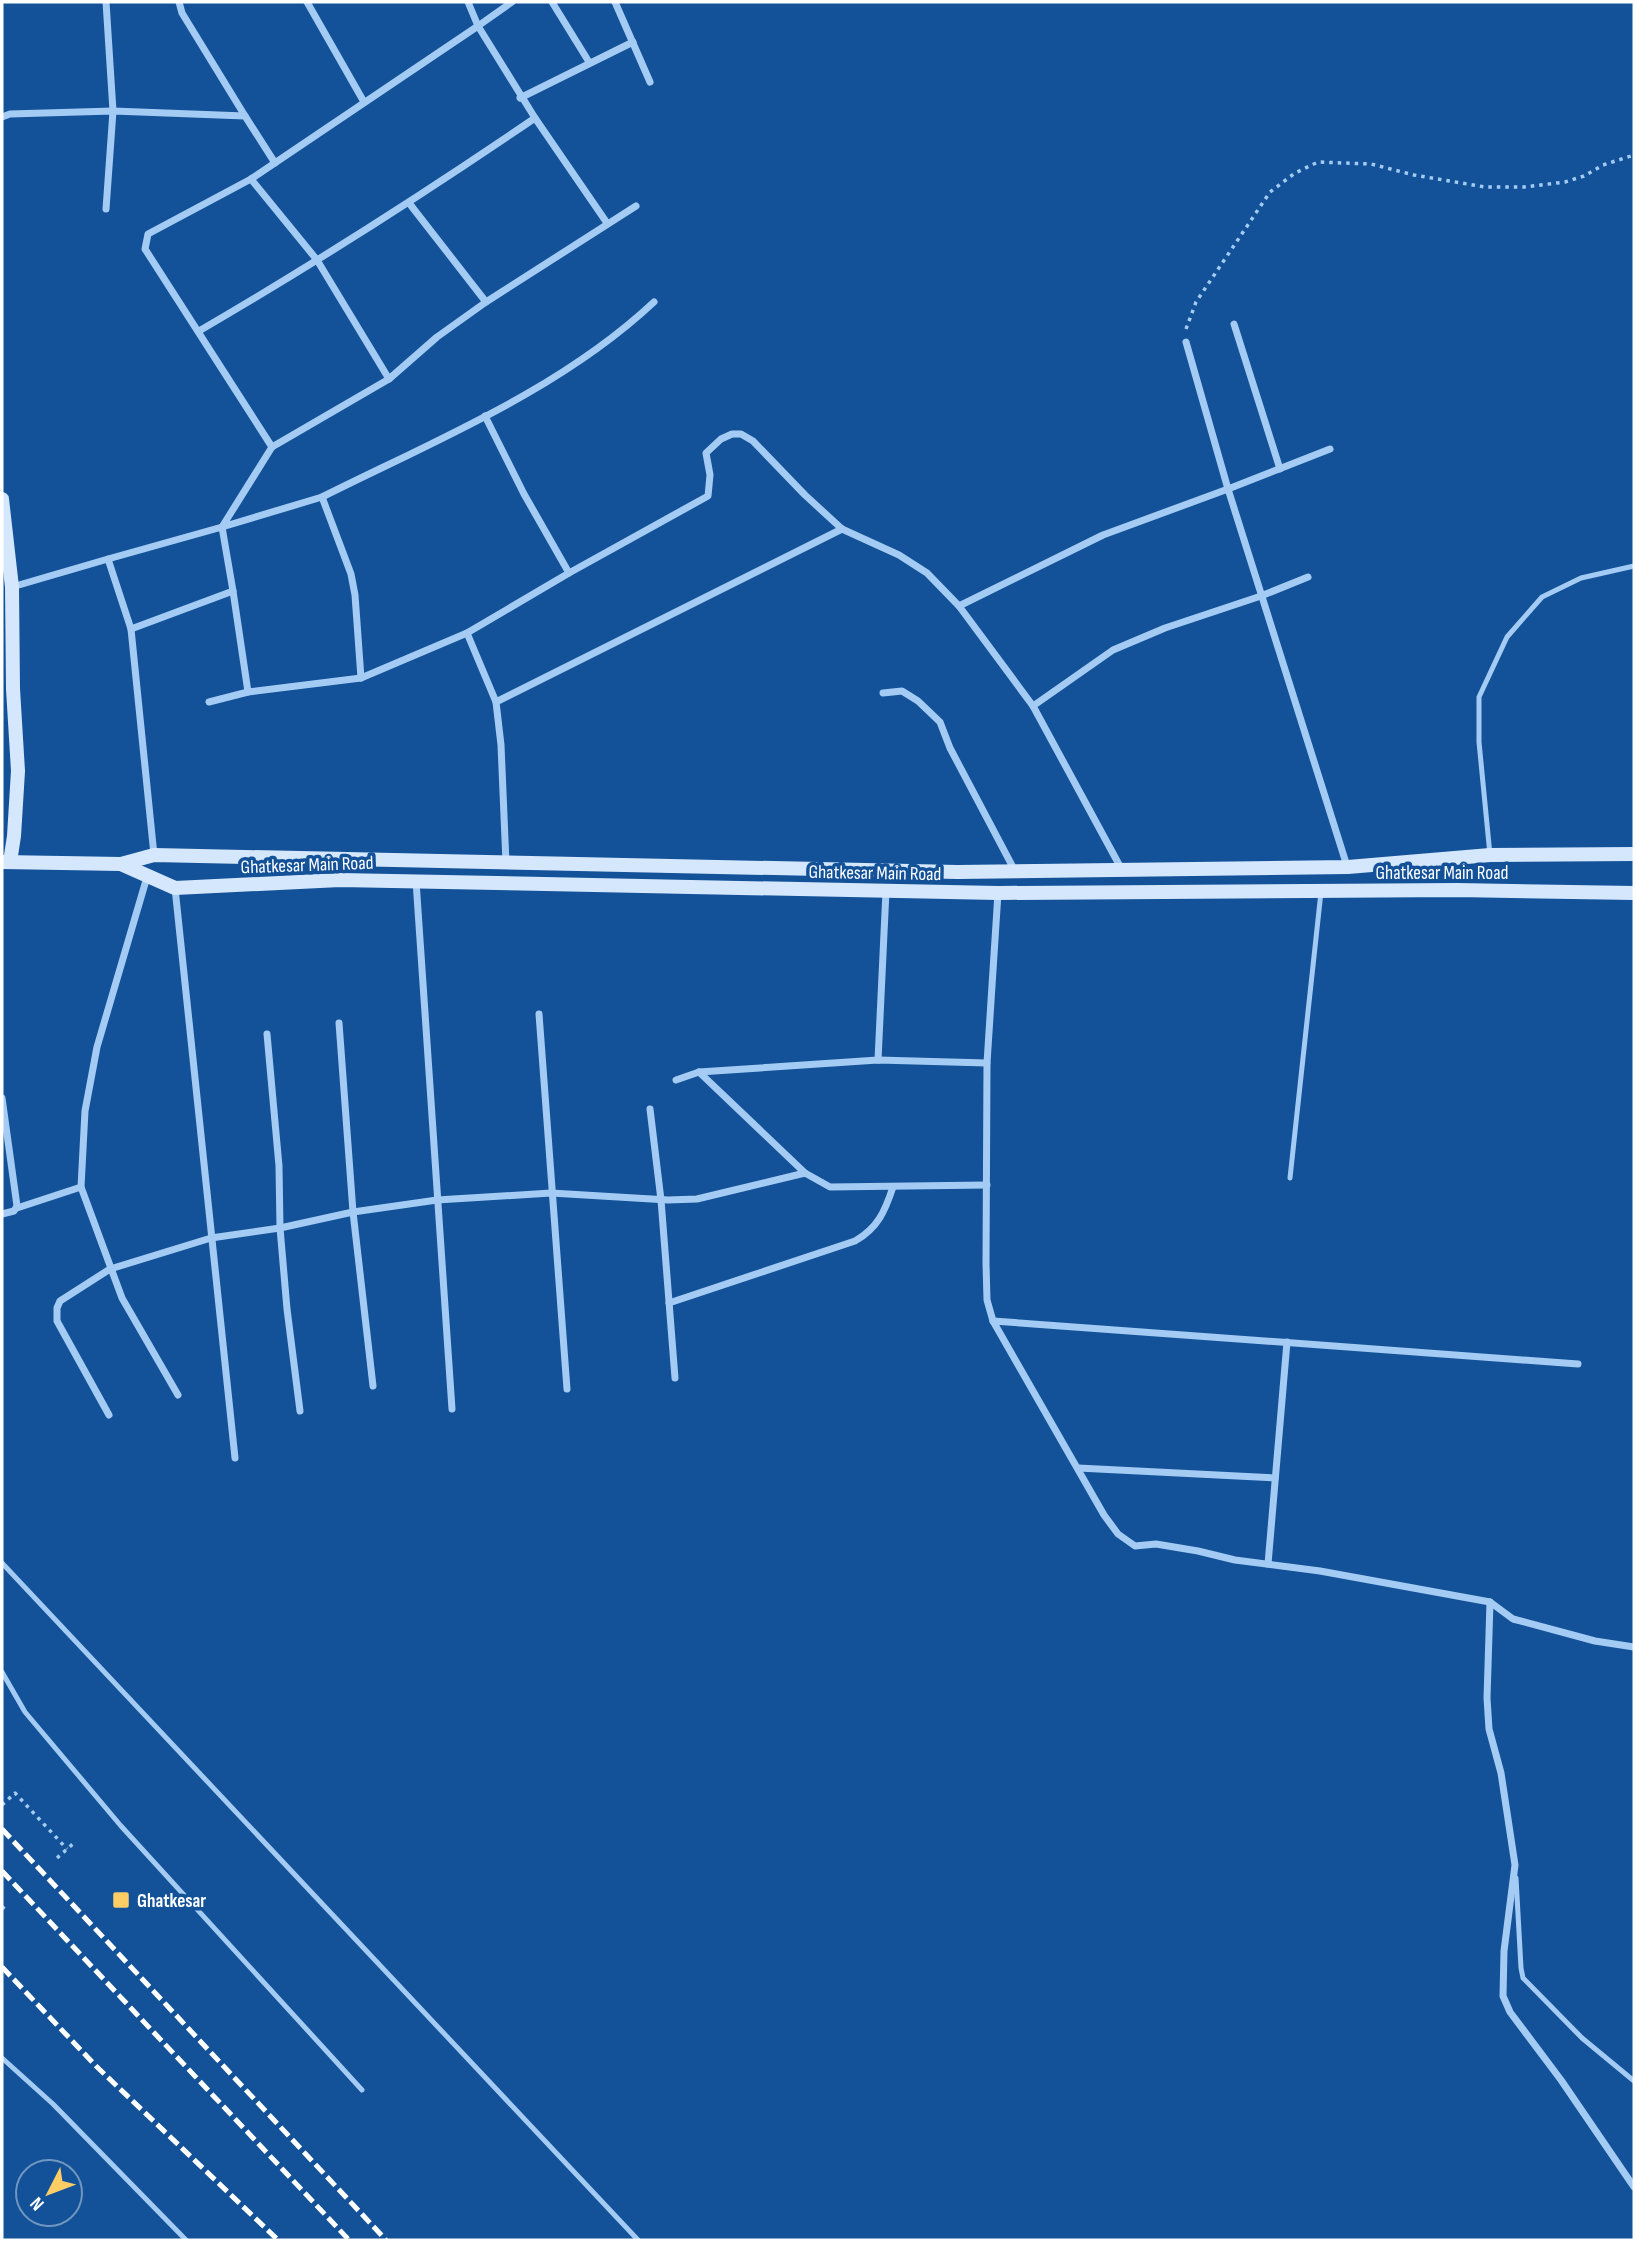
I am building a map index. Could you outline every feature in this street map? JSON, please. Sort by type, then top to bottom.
[{"type":"main road","points":[[2,499],[12,587],[13,689],[18,771],[14,836],[6,862]]},
{"type":"main road","name":"Ghatkesar Main Road","points":[[6,862],[121,864],[154,855],[1015,872],[1348,867],[1490,855],[1634,854]]},
{"type":"main road","points":[[505,883],[506,863]]},
{"type":"main road","name":"Ghatkesar Main Road","points":[[121,864],[175,888],[340,880],[886,891],[1457,890],[1634,893]]},
{"type":"main road","points":[[1348,867],[1349,891]]},
{"type":"street","points":[[106,2],[113,111],[106,209]]},
{"type":"street","points":[[179,2],[182,13],[275,163]]},
{"type":"street","points":[[307,2],[365,102]]},
{"type":"street","points":[[468,2],[478,26],[520,98],[607,223]]},
{"type":"street","points":[[272,447],[145,249],[148,234],[251,179],[512,2]]},
{"type":"street","points":[[552,2],[589,62]]},
{"type":"street","points":[[615,2],[650,82]]},
{"type":"street","points":[[520,98],[633,42]]},
{"type":"street","points":[[2,117],[10,114],[113,111],[245,116]]},
{"type":"street","points":[[199,331],[409,203],[535,118]]},
{"type":"street","points":[[251,179],[317,260],[389,379]]},
{"type":"street","points":[[409,203],[486,302]]},
{"type":"street","points":[[248,692],[222,527],[272,447],[389,379],[437,337],[486,302],[636,206]]},
{"type":"street","points":[[12,587],[322,497],[485,416],[589,355],[631,324],[654,302]]},
{"type":"street","points":[[1234,324],[1280,469]]},
{"type":"street","points":[[1186,342],[1261,596],[1348,867]]},
{"type":"street","points":[[485,416],[524,494],[569,573]]},
{"type":"street","points":[[208,702],[248,692],[361,678],[467,633],[708,496],[710,475],[706,453],[711,446],[732,434],[741,434],[752,441],[842,529],[899,555],[918,567],[959,606],[1032,706],[1122,871]]},
{"type":"street","points":[[959,606],[1103,535],[1330,449]]},
{"type":"street","points":[[322,497],[351,574],[361,678]]},
{"type":"street","points":[[496,702],[842,529]]},
{"type":"street","points":[[107,559],[131,629],[154,855]]},
{"type":"street","points":[[1032,706],[1113,650],[1165,628],[1261,596],[1308,577]]},
{"type":"street","points":[[131,629],[233,590]]},
{"type":"street","points":[[467,633],[496,702],[501,745],[506,863]]},
{"type":"street","points":[[883,694],[902,691],[918,701],[940,722],[950,748],[1015,872]]},
{"type":"street","points":[[147,877],[97,1047],[85,1111],[81,1187],[122,1298],[178,1395]]},
{"type":"street","points":[[416,881],[452,1409]]},
{"type":"street","points":[[175,888],[235,1458]]},
{"type":"street","points":[[878,1060],[886,891]]},
{"type":"street","points":[[998,892],[988,1063],[987,1300],[993,1321],[1118,1534],[1135,1546],[1156,1544],[1490,1602],[1513,1619],[1595,1641],[1634,1647]]},
{"type":"street","points":[[539,1014],[567,1389]]},
{"type":"street","points":[[339,1023],[354,1212],[373,1386]]},
{"type":"street","points":[[267,1034],[279,1166],[280,1228],[300,1411]]},
{"type":"street","points":[[676,1080],[699,1072],[878,1060],[988,1063]]},
{"type":"street","points":[[699,1072],[805,1173],[830,1187],[987,1185]]},
{"type":"street","points":[[2,1098],[17,1208]]},
{"type":"street","points":[[650,1109],[661,1200],[676,1378]]},
{"type":"street","points":[[109,1415],[57,1321],[57,1314],[60,1301],[110,1269],[211,1238],[438,1200],[551,1193],[661,1200],[697,1199],[805,1173]]},
{"type":"street","points":[[2,1214],[81,1187]]},
{"type":"street","points":[[669,1303],[855,1241],[874,1228],[883,1215],[893,1187]]},
{"type":"street","points":[[993,1321],[1578,1364]]},
{"type":"street","points":[[1268,1564],[1287,1342]]},
{"type":"street","points":[[1077,1468],[1275,1478]]},
{"type":"street","points":[[1490,1602],[1487,1698],[1489,1729],[1501,1773],[1515,1865],[1504,1951],[1503,1996],[1510,2012],[1562,2080],[1634,2187]]},
{"type":"lane","points":[[1490,855],[1479,742],[1479,697],[1507,637],[1542,597],[1581,578],[1634,566]]},
{"type":"lane","points":[[1290,1178],[1321,892]]},
{"type":"lane","points":[[2,1563],[638,2240]]},
{"type":"lane","points":[[2,1672],[25,1712],[121,1826],[362,2090]]},
{"type":"lane","points":[[1515,1865],[1523,1978],[1582,2038],[1634,2081]]},
{"type":"lane","points":[[2,2058],[53,2104],[186,2240]]},
{"type":"path","points":[[1186,342],[1187,324],[1196,302],[1270,192],[1295,173],[1318,162],[1371,164],[1414,175],[1485,187],[1524,187],[1584,177],[1621,158],[1634,155]]},
{"type":"path","points":[[2,1805],[15,1793],[67,1849]]},
{"type":"path","points":[[57,1858],[75,1842]]},
{"type":"railway","points":[[2,1829],[386,2240]]},
{"type":"railway","points":[[2,1871],[349,2240]]},
{"type":"railway","points":[[2,1967],[96,2066],[278,2240]]},
{"type":"place","name":"Ghatkesar","points":[[121,1900]]}]
